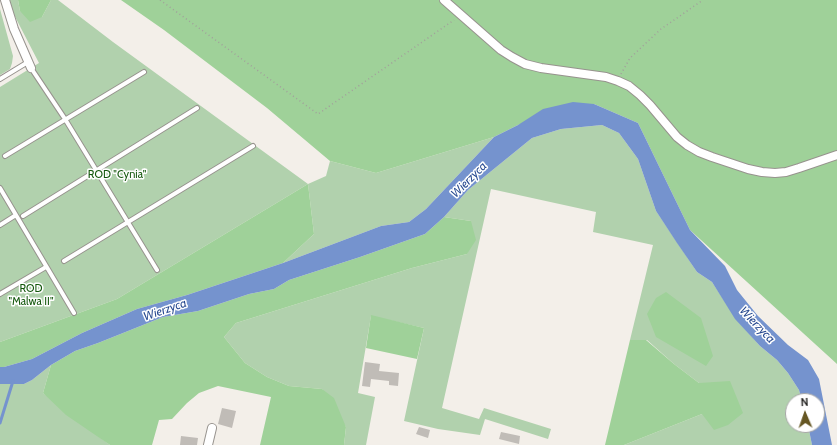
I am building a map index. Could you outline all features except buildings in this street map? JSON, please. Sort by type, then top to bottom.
[{"type":"street","points":[[5,0],[14,29],[29,65]]},
{"type":"street","points":[[444,0],[501,50],[525,64],[541,68],[606,77],[629,86],[640,95],[673,133],[687,145],[699,152],[748,169],[775,173],[786,172],[837,155]]},
{"type":"street","points":[[208,445],[212,428]]},
{"type":"lane","points":[[0,79],[29,65],[65,119],[157,270]]},
{"type":"lane","points":[[6,156],[144,72]]},
{"type":"lane","points":[[23,216],[197,108]]},
{"type":"lane","points":[[64,261],[253,146]]},
{"type":"lane","points":[[0,188],[74,313]]},
{"type":"lane","points":[[0,225],[16,215]]},
{"type":"lane","points":[[0,294],[46,267]]},
{"type":"path","points":[[160,0],[318,114],[461,16]]},
{"type":"path","points":[[618,81],[630,58],[661,29],[703,0]]},
{"type":"green space","name":"ROD \"Cynia\"","points":[[9,0],[18,0],[20,11],[42,17],[51,0],[58,0],[113,42],[308,184],[117,299],[0,342],[0,87],[39,63],[10,7]]},
{"type":"green space","points":[[18,0],[51,0],[42,17],[30,22],[20,11]]},
{"type":"green space","points":[[121,0],[837,0],[837,364],[690,230],[638,123],[594,104],[518,125],[494,137],[376,173],[330,161],[267,108],[164,30]]},
{"type":"green space","points":[[0,9],[13,56],[10,69],[0,75]]},
{"type":"green space","points":[[602,125],[619,133],[638,159],[656,211],[697,272],[712,282],[736,319],[760,346],[777,360],[799,390],[800,393],[785,393],[785,433],[810,433],[812,445],[624,445],[702,414],[699,383],[674,364],[647,340],[630,340],[653,245],[593,232],[596,212],[491,189],[442,408],[479,419],[484,408],[551,429],[548,439],[485,419],[480,435],[438,429],[404,421],[424,328],[371,316],[358,393],[375,397],[366,445],[344,445],[346,427],[322,389],[289,386],[267,377],[245,363],[224,337],[236,323],[412,268],[467,254],[471,221],[444,217],[468,190],[532,138],[561,129]]},
{"type":"green space","points":[[494,137],[426,209],[409,222],[381,226],[283,263],[314,234],[308,184],[326,176],[330,161],[376,173]]},
{"type":"green space","points":[[308,184],[314,234],[283,263],[187,295],[137,309],[82,333],[32,359],[0,367],[0,342],[117,299]]},
{"type":"green space","points":[[444,217],[471,221],[476,240],[467,254],[412,268],[236,323],[224,337],[245,363],[267,377],[289,386],[322,389],[334,398],[346,427],[344,445],[260,445],[271,397],[218,386],[199,393],[172,419],[159,420],[152,445],[110,445],[66,415],[43,393],[51,365],[75,351],[163,317],[198,311],[249,294],[274,289],[289,280],[425,234]]},
{"type":"green space","points":[[666,292],[701,318],[713,356],[706,366],[656,337],[647,314],[656,298]]},
{"type":"green space","points":[[371,315],[424,328],[417,359],[366,348]]},
{"type":"green space","points":[[630,340],[646,340],[699,383],[730,381],[743,413],[728,425],[714,430],[702,414],[624,445],[605,445]]},
{"type":"green space","points":[[51,365],[43,393],[110,445],[0,445],[0,384],[24,384],[32,380]]},
{"type":"water","name":"Wierzyca","points":[[573,102],[594,104],[638,123],[690,230],[725,266],[737,290],[758,316],[788,345],[808,360],[819,379],[822,393],[800,393],[788,373],[777,360],[760,346],[735,319],[712,282],[697,272],[656,211],[638,159],[619,133],[602,125],[561,129],[532,138],[468,190],[444,217],[425,234],[289,280],[274,289],[249,294],[198,311],[163,317],[75,351],[51,365],[32,380],[24,384],[0,384],[0,367],[32,359],[82,333],[137,309],[187,295],[283,263],[381,226],[409,222],[426,209],[494,137],[518,125],[543,109]]},
{"type":"water","points":[[825,409],[832,445],[812,445],[810,433],[825,433]]},
{"type":"waterway","points":[[0,423],[13,381]]},
{"type":"park label","name":"ROD \"Malwa II\"","points":[[31,295]]}]
